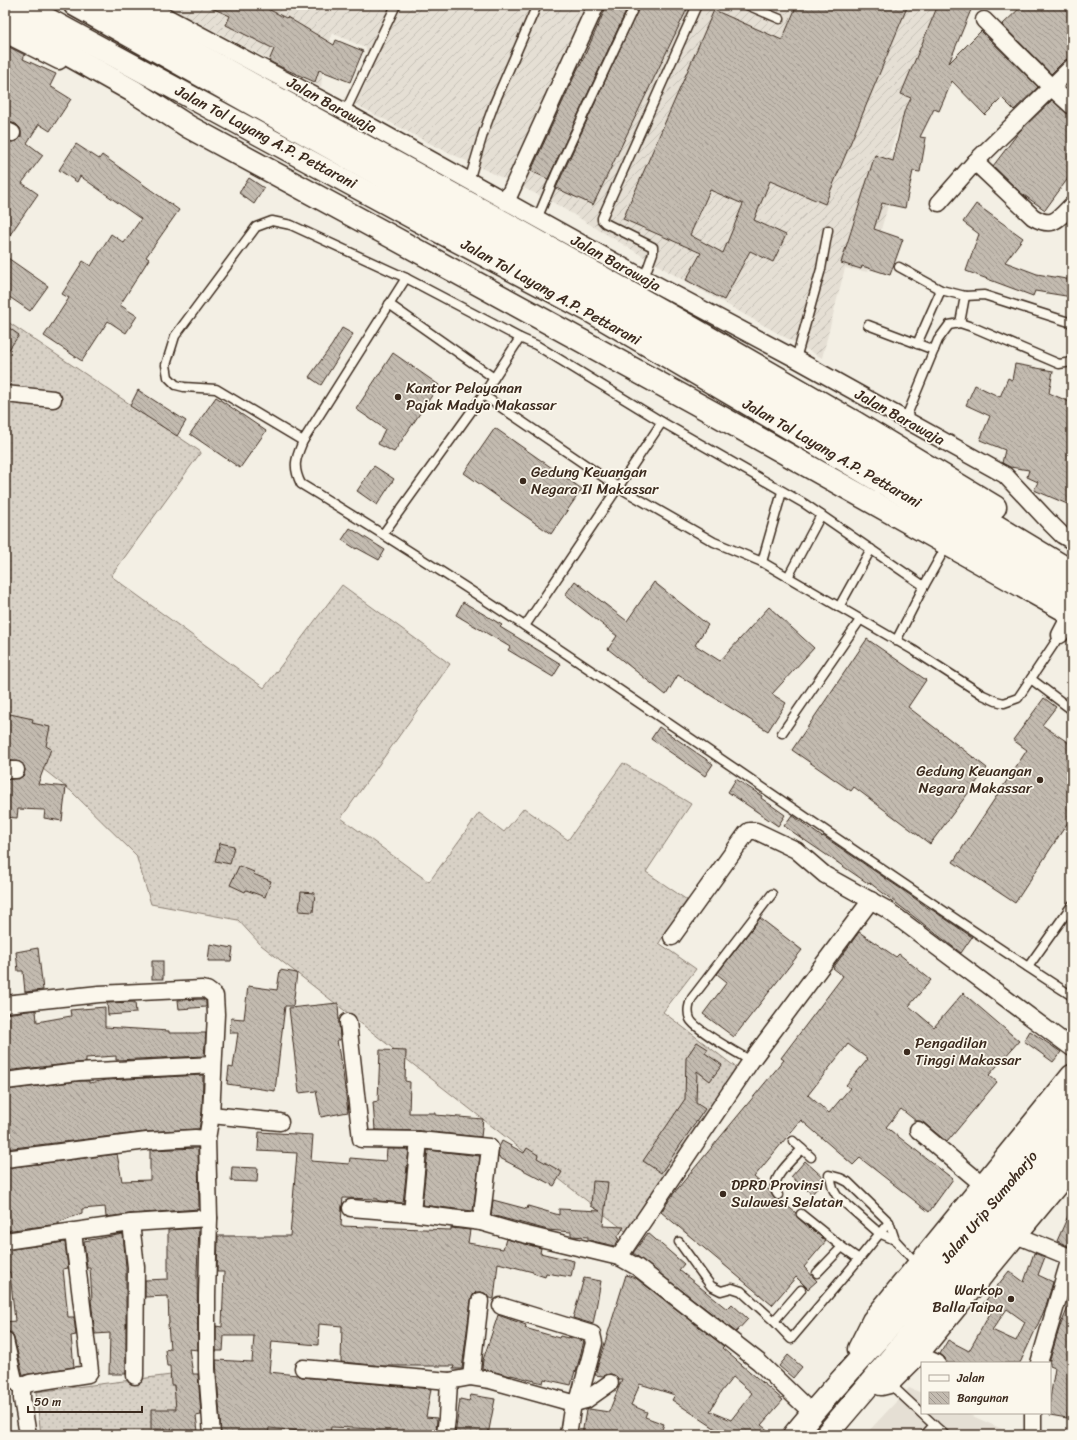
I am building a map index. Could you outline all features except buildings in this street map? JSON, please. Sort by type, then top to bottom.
[{"type":"highway","name":"Jalan Tol Layang A.P. Pettarani","points":[[21,5],[412,217],[590,311],[1072,607]]},
{"type":"highway","name":"Jalan Tol Layang A.P. Pettarani","points":[[76,5],[658,330],[973,512],[1072,572]]},
{"type":"highway","points":[[108,5],[499,219],[687,325],[856,423],[1072,554]]},
{"type":"highway","points":[[5,19],[133,91],[189,127],[717,415],[948,545],[1072,607]]},
{"type":"highway","points":[[848,1374],[873,1321],[1072,1076]]},
{"type":"highway","name":"Jalan Urip Sumoharjo","points":[[826,1435],[867,1387],[923,1304],[1026,1163],[1072,1105]]},
{"type":"highway","name":"Jalan Urip Sumoharjo","points":[[794,1435],[812,1412],[848,1374],[923,1304],[1072,1139]]},
{"type":"highway","points":[[867,1387],[889,1382],[917,1354],[1072,1166]]},
{"type":"street","name":"Jalan Barawaja","points":[[144,5],[252,61],[644,278],[796,359],[1005,475],[1049,522],[1072,541]]},
{"type":"street","points":[[506,202],[596,5]]},
{"type":"street","points":[[984,20],[1072,106]]},
{"type":"street","points":[[5,34],[189,127]]},
{"type":"street","points":[[939,203],[975,162],[1072,67]]},
{"type":"street","points":[[975,162],[1040,222],[1050,223],[1058,220],[1072,205]]},
{"type":"street","points":[[5,394],[53,399]]},
{"type":"street","points":[[1060,634],[1072,607]]},
{"type":"street","points":[[672,937],[746,834],[752,830],[796,850],[825,875],[886,909],[1072,1048]]},
{"type":"street","points":[[619,1257],[751,1061],[871,900]]},
{"type":"street","points":[[5,1004],[99,994],[202,989],[207,990],[215,996],[216,1008],[210,1115],[207,1139],[209,1218],[207,1369],[212,1435]]},
{"type":"street","points":[[348,1022],[361,1139],[419,1140],[490,1148],[481,1222]]},
{"type":"street","points":[[5,1081],[78,1072],[212,1065]]},
{"type":"street","points":[[210,1115],[280,1122]]},
{"type":"street","points":[[918,1130],[983,1186]]},
{"type":"street","points":[[5,1159],[147,1141],[195,1138],[207,1139]]},
{"type":"street","points":[[412,1213],[419,1140]]},
{"type":"street","points":[[351,1208],[412,1213],[481,1222],[519,1233],[619,1257],[637,1267],[759,1362],[812,1412]]},
{"type":"street","points":[[5,1241],[131,1223],[209,1218]]},
{"type":"street","points":[[131,1223],[136,1267],[135,1376]]},
{"type":"street","points":[[22,1388],[30,1383],[88,1374],[90,1371],[73,1232]]},
{"type":"street","points":[[1016,1235],[1071,1258],[1039,1362]]},
{"type":"street","points":[[471,1377],[480,1302]]},
{"type":"street","points":[[501,1306],[592,1334],[594,1344],[576,1402],[568,1435]]},
{"type":"street","points":[[5,1340],[14,1380],[22,1388],[22,1399],[28,1435]]},
{"type":"street","points":[[917,1354],[935,1362]]},
{"type":"street","points":[[304,1368],[449,1381],[471,1377],[490,1380],[576,1402],[586,1400],[610,1383]]},
{"type":"street","points":[[445,1435],[449,1381]]},
{"type":"street","points":[[1033,1414],[1033,1435]]},
{"type":"lane","points":[[345,112],[396,5]]},
{"type":"lane","points":[[469,181],[494,104],[537,5]]},
{"type":"lane","points":[[537,219],[556,174],[635,5]]},
{"type":"lane","points":[[644,278],[654,253],[653,247],[605,223],[602,220],[602,215],[697,5]]},
{"type":"lane","points":[[747,5],[780,19]]},
{"type":"lane","points":[[304,441],[216,388],[184,387],[176,385],[168,376],[166,364],[175,336],[256,227],[272,221],[291,225],[406,278],[536,345],[662,422],[805,504],[924,586]]},
{"type":"lane","points":[[796,359],[820,269],[828,230]]},
{"type":"lane","points":[[899,267],[941,290],[965,296],[984,295],[1072,323]]},
{"type":"lane","points":[[406,278],[304,441],[296,459],[295,474],[301,484],[383,534],[525,626],[902,884],[1028,967],[1071,993]]},
{"type":"lane","points":[[917,344],[941,290]]},
{"type":"lane","points":[[960,323],[965,296]]},
{"type":"lane","points":[[389,304],[494,378]]},
{"type":"lane","points":[[905,420],[938,340],[949,325],[960,323],[976,328],[1059,364],[1072,362]]},
{"type":"lane","points":[[868,325],[934,350]]},
{"type":"lane","points":[[383,534],[483,395],[520,338]]},
{"type":"lane","points":[[483,395],[618,487],[714,542],[762,562],[913,650],[983,695],[996,701],[1004,703],[1017,699],[1032,679],[1060,634]]},
{"type":"lane","points":[[525,626],[662,422]]},
{"type":"lane","points":[[762,562],[782,492]]},
{"type":"lane","points":[[788,577],[821,515]]},
{"type":"lane","points":[[896,641],[924,586],[948,545]]},
{"type":"lane","points":[[839,607],[871,549]]},
{"type":"lane","points":[[782,733],[860,620]]},
{"type":"lane","points":[[1032,679],[1072,710]]},
{"type":"lane","points":[[751,1061],[697,1027],[690,1019],[689,1003],[772,894]]},
{"type":"lane","points":[[1028,967],[1072,905]]},
{"type":"lane","points":[[793,1141],[811,1157]]},
{"type":"lane","points":[[778,1194],[776,1192],[775,1183],[777,1177],[802,1149]]},
{"type":"lane","points":[[895,1240],[879,1233],[837,1196],[833,1190],[830,1175],[848,1182],[889,1222],[895,1240],[918,1266]]},
{"type":"lane","points":[[802,1214],[859,1259]]},
{"type":"lane","points":[[679,1242],[711,1286],[721,1291],[732,1288],[741,1291],[774,1321],[791,1339],[889,1222]]},
{"type":"lane","points":[[817,1273],[842,1247]]},
{"type":"lane","points":[[774,1321],[801,1290]]},
{"type":"lane","points":[[889,1382],[921,1412]]},
{"type":"lane","points":[[923,1414],[945,1435]]},
{"type":"lane","points":[[925,1435],[934,1424]]},
{"type":"shaded area","points":[[163,5],[770,5],[784,10],[786,5],[943,5],[888,156],[901,163],[868,272],[845,268],[822,358],[676,276],[549,200],[435,146],[355,104],[371,74],[366,48],[332,33],[323,66],[321,87]]},
{"type":"shaded area","points":[[5,320],[201,452],[111,576],[264,688],[342,585],[450,664],[341,818],[429,882],[479,813],[504,832],[524,808],[568,840],[623,763],[691,804],[646,872],[687,900],[659,943],[696,969],[663,1012],[738,1069],[628,1233],[261,945],[238,920],[151,904],[136,855],[71,791],[5,739]]},
{"type":"shaded area","points":[[171,1375],[185,1435],[41,1435],[36,1392]]},
{"type":"shaded area","points":[[909,1388],[921,1393],[921,1414],[968,1414],[1015,1435],[865,1435]]},
{"type":"place","name":"Kantor Pelayanan Pajak Madya Makassar","points":[[398,397]]},
{"type":"place","name":"Gedung Keuangan Negara II Makassar","points":[[523,481]]},
{"type":"place","name":"Gedung Keuangan Negara Makassar","points":[[1040,780]]},
{"type":"place","name":"Pengadilan Tinggi Makassar","points":[[907,1052]]},
{"type":"place","name":"DPRD Provinsi Sulawesi Selatan","points":[[723,1194]]},
{"type":"place","name":"Warkop Balla Taipa","points":[[1011,1299]]}]
